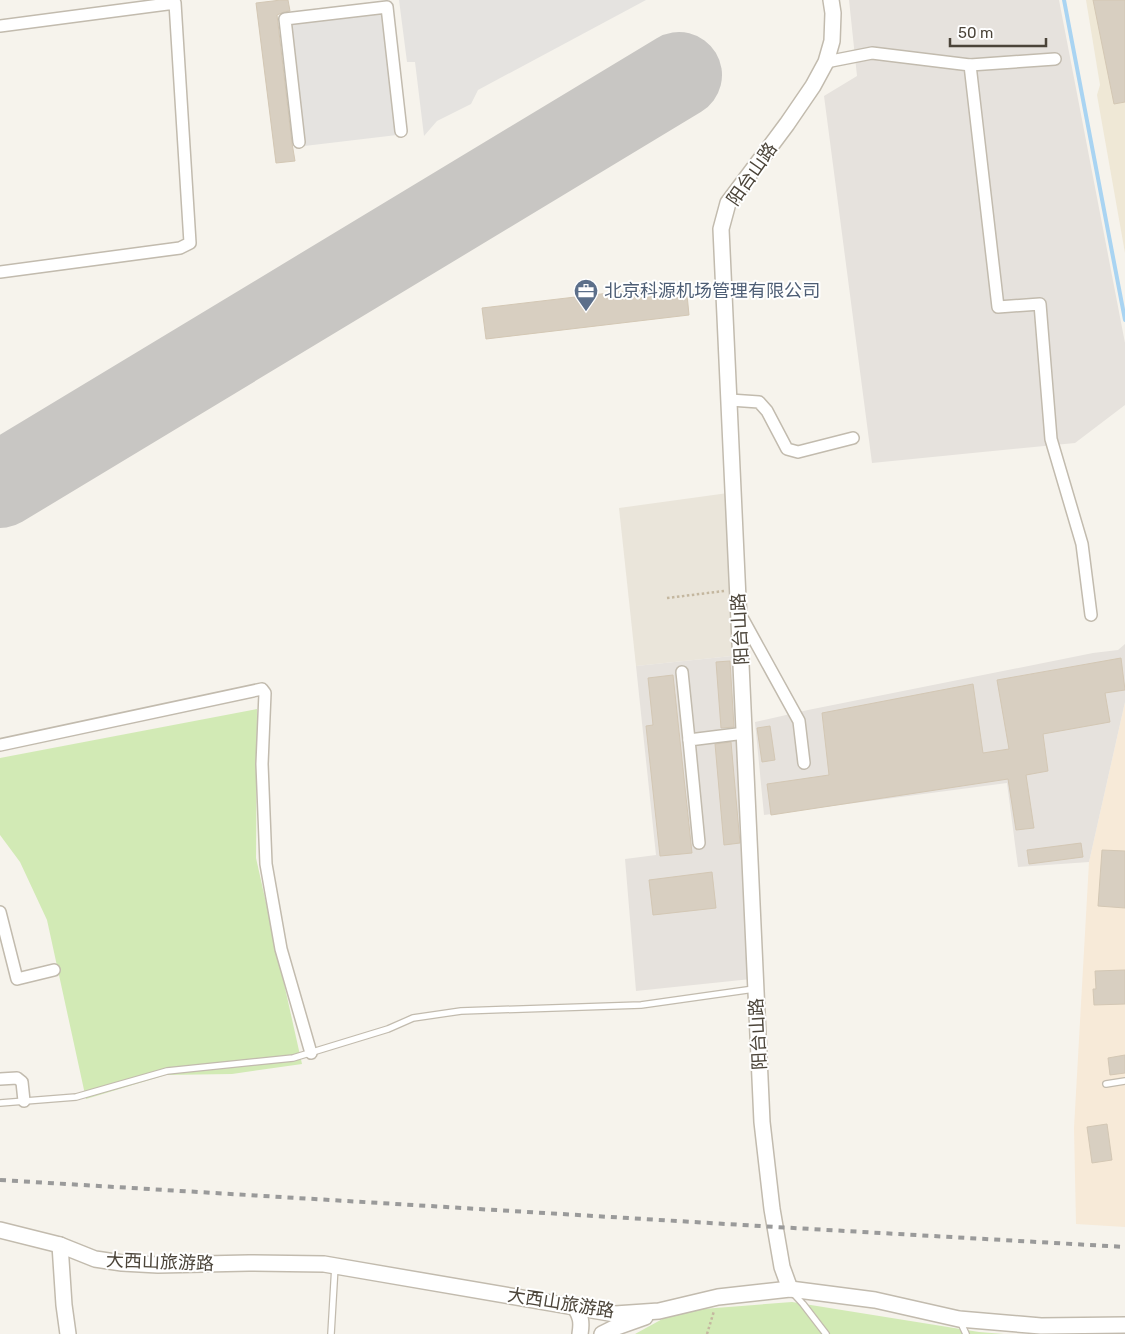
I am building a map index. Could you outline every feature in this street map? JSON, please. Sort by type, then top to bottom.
[{"type":"street","name":"阳台山路","points":[[790,1289],[782,1267],[772,1209],[762,1122],[721,229],[728,203],[787,124],[813,86],[826,62],[832,41],[833,12],[830,0]]},
{"type":"street","points":[[0,26],[175,3],[190,243],[180,248],[0,272]]},
{"type":"street","points":[[299,142],[285,19],[387,4],[401,131]]},
{"type":"street","points":[[826,62],[872,53],[970,65],[1055,59]]},
{"type":"street","points":[[970,65],[998,308],[1040,304],[1051,439],[1082,544],[1091,615]]},
{"type":"street","points":[[730,400],[759,402],[787,449],[798,452],[853,438]]},
{"type":"street","points":[[739,612],[799,721],[804,763]]},
{"type":"street","points":[[682,672],[699,843]]},
{"type":"street","points":[[0,745],[262,689],[265,693],[262,764],[266,864],[281,949],[311,1053]]},
{"type":"street","points":[[689,740],[745,733]]},
{"type":"street","points":[[0,912],[18,979],[54,970]]},
{"type":"street","points":[[0,1079],[17,1078],[22,1082],[24,1101]]},
{"type":"street","name":"大西山旅游路","points":[[0,1230],[60,1245],[95,1259],[122,1263],[158,1265],[324,1264],[615,1314],[659,1311],[718,1297],[790,1289],[875,1300],[959,1319],[1041,1326],[1125,1325]]},
{"type":"street","points":[[60,1245],[68,1334]]},
{"type":"street","points":[[574,1306],[581,1320],[580,1334]]},
{"type":"street","points":[[602,1334],[659,1311]]},
{"type":"lane","points":[[0,1103],[76,1097],[167,1071],[293,1058],[388,1029],[413,1018],[461,1011],[642,1006],[756,989]]},
{"type":"lane","points":[[1106,1084],[1125,1081]]},
{"type":"lane","points":[[331,1334],[335,1266]]},
{"type":"lane","points":[[790,1289],[826,1334]]},
{"type":"lane","points":[[959,1319],[966,1334]]},
{"type":"path","points":[[667,598],[738,590]]},
{"type":"path","points":[[707,1334],[718,1297]]},
{"type":"shaded area","points":[[399,0],[646,0],[478,90],[471,104],[437,121],[424,136],[415,62],[407,62]]},
{"type":"shaded area","points":[[849,0],[1059,0],[1125,343],[1125,405],[1075,443],[872,463],[824,96],[857,76]]},
{"type":"shaded area","points":[[1086,0],[1125,0],[1125,253],[1097,95],[1100,85]]},
{"type":"shaded area","points":[[382,13],[397,135],[296,147],[282,24]]},
{"type":"shaded area","points":[[728,493],[734,649],[732,656],[636,666],[619,508]]},
{"type":"shaded area","points":[[1125,644],[1125,702],[1089,862],[1018,867],[1007,783],[764,815],[755,722],[1093,653],[1118,650]]},
{"type":"shaded area","points":[[732,656],[738,739],[741,845],[751,979],[636,991],[625,859],[656,855],[636,666]]},
{"type":"shaded area","points":[[1125,702],[1125,1227],[1076,1224],[1074,1128],[1089,862]]},
{"type":"green space","points":[[257,709],[256,858],[302,1064],[232,1074],[166,1075],[86,1099],[47,920],[20,862],[0,835],[0,758]]},
{"type":"green space","points":[[792,1302],[979,1332],[1004,1334],[635,1334],[677,1311]]},
{"type":"building","points":[[288,0],[290,11],[277,15],[295,161],[276,163],[256,3]]},
{"type":"building","points":[[1093,0],[1125,0],[1125,102],[1114,104]]},
{"type":"building","name":"北京科源机场管理有限公司","points":[[686,284],[689,315],[486,339],[482,308]]},
{"type":"building","points":[[1121,658],[1125,690],[1105,693],[1110,722],[1043,734],[1048,771],[1026,775],[1034,828],[1016,830],[1008,779],[771,815],[767,784],[829,775],[822,713],[973,684],[983,753],[1009,749],[997,680]]},
{"type":"building","points":[[730,661],[734,727],[721,728],[716,662]]},
{"type":"building","points":[[673,675],[692,853],[660,856],[646,726],[653,725],[648,678]]},
{"type":"building","points":[[770,726],[775,760],[762,762],[757,728]]},
{"type":"building","points":[[731,742],[740,843],[724,845],[715,744]]},
{"type":"building","points":[[1081,843],[1083,857],[1029,864],[1027,850]]},
{"type":"building","points":[[1102,850],[1125,851],[1125,908],[1098,906]]},
{"type":"building","points":[[712,872],[716,908],[653,915],[649,880]]},
{"type":"building","points":[[1125,970],[1125,1004],[1094,1005],[1093,989],[1096,989],[1095,971]]},
{"type":"building","points":[[1125,1055],[1125,1073],[1110,1075],[1108,1058]]},
{"type":"building","points":[[1107,1124],[1112,1160],[1092,1163],[1087,1127]]},
{"type":"waterway","points":[[1064,0],[1125,320]]},
{"type":"runway","points":[[0,485],[679,75]]},
{"type":"railway","points":[[0,1180],[1125,1247]]},
{"type":"place","name":"北京科源机场管理有限公司","points":[[586,312]]}]
